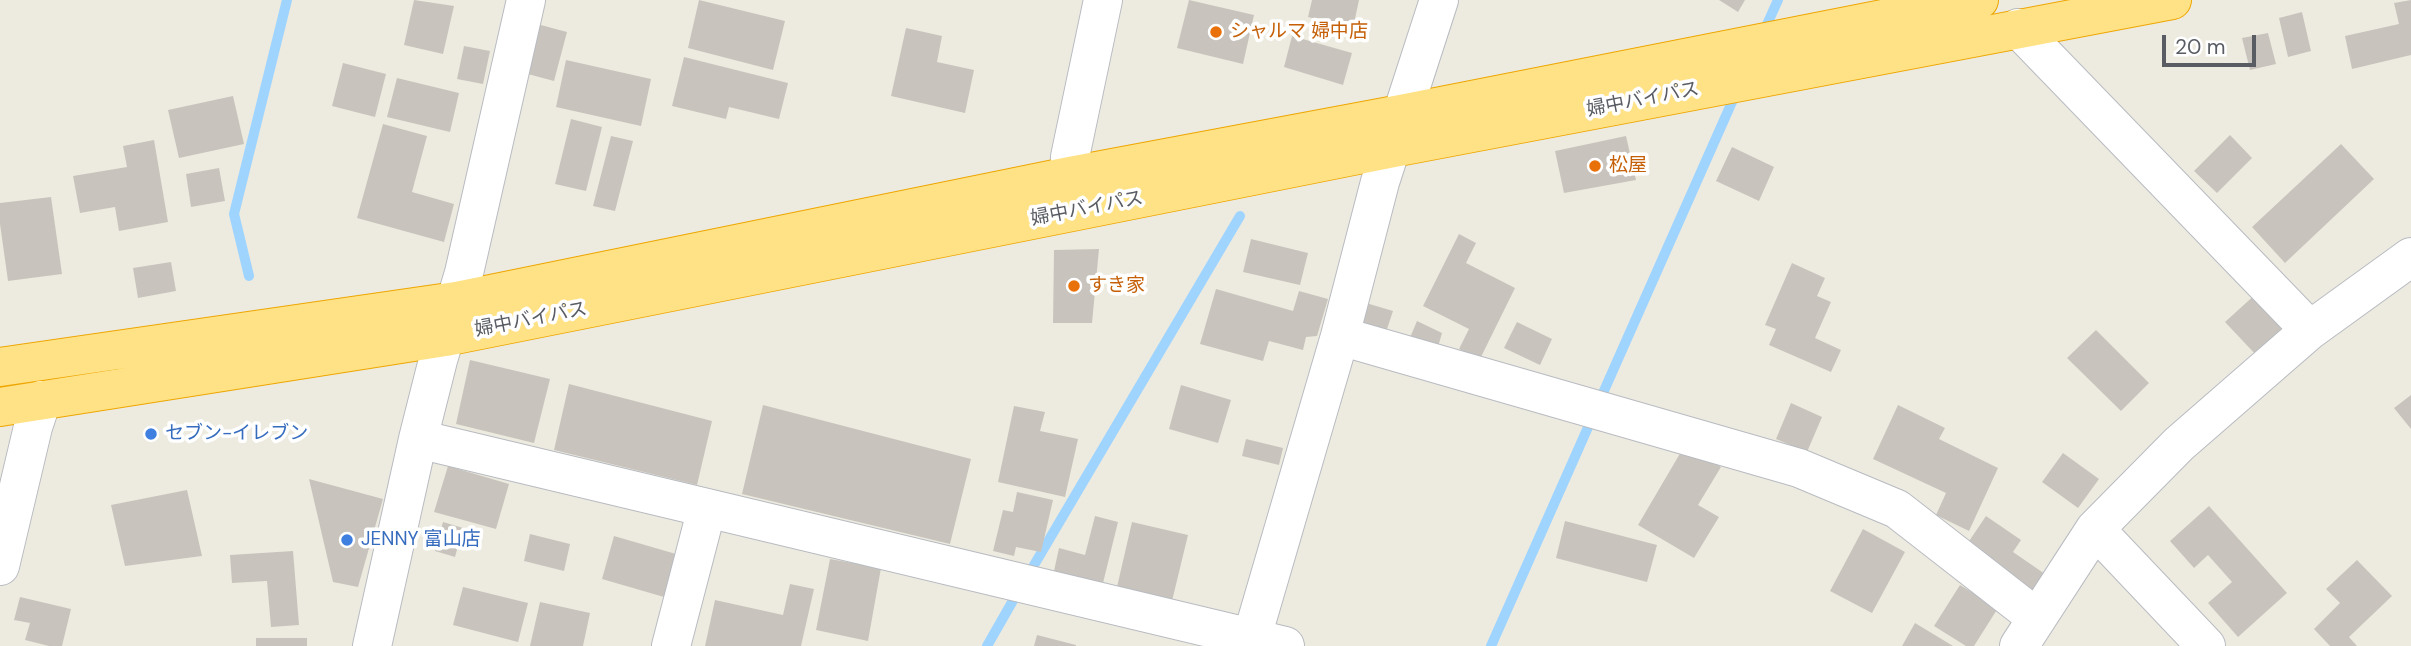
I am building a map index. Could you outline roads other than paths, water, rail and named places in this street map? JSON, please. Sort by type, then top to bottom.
[{"type":"highway","name":"婦中バイパス","points":[[0,407],[1397,131],[1979,0]]},
{"type":"highway","name":"婦中バイパス","points":[[0,367],[450,319],[1069,176],[1397,131],[2172,0]]},
{"type":"street","points":[[372,646],[418,439],[450,319],[526,0]]},
{"type":"street","points":[[1069,176],[1070,157],[1103,0]]},
{"type":"street","points":[[418,439],[707,508],[1172,634],[1269,641],[1340,336],[1380,182],[1439,0]]},
{"type":"street","points":[[2018,28],[2310,330]]},
{"type":"street","points":[[1340,336],[1800,468],[1896,509],[2028,632],[2095,529],[2179,444],[2310,330],[2411,257]]},
{"type":"street","points":[[0,566],[33,427],[42,400]]},
{"type":"street","points":[[671,646],[707,508]]},
{"type":"street","points":[[2095,529],[2206,646]]},
{"type":"waterway","points":[[249,276],[234,214],[287,0]]},
{"type":"waterway","points":[[1764,31],[1778,0]]},
{"type":"waterway","points":[[1599,402],[1736,93]]},
{"type":"waterway","points":[[1027,577],[1240,216]]},
{"type":"waterway","points":[[1491,646],[1593,416]]},
{"type":"waterway","points":[[987,646],[1019,590]]},
{"type":"place","name":"シャルマ 婦中店","points":[[1216,32]]},
{"type":"place","name":"松屋","points":[[1595,166]]},
{"type":"place","name":"すき家","points":[[1074,286]]},
{"type":"place","name":"セブン-イレブン","points":[[151,434]]},
{"type":"place","name":"JENNY 富山店","points":[[347,540]]}]
